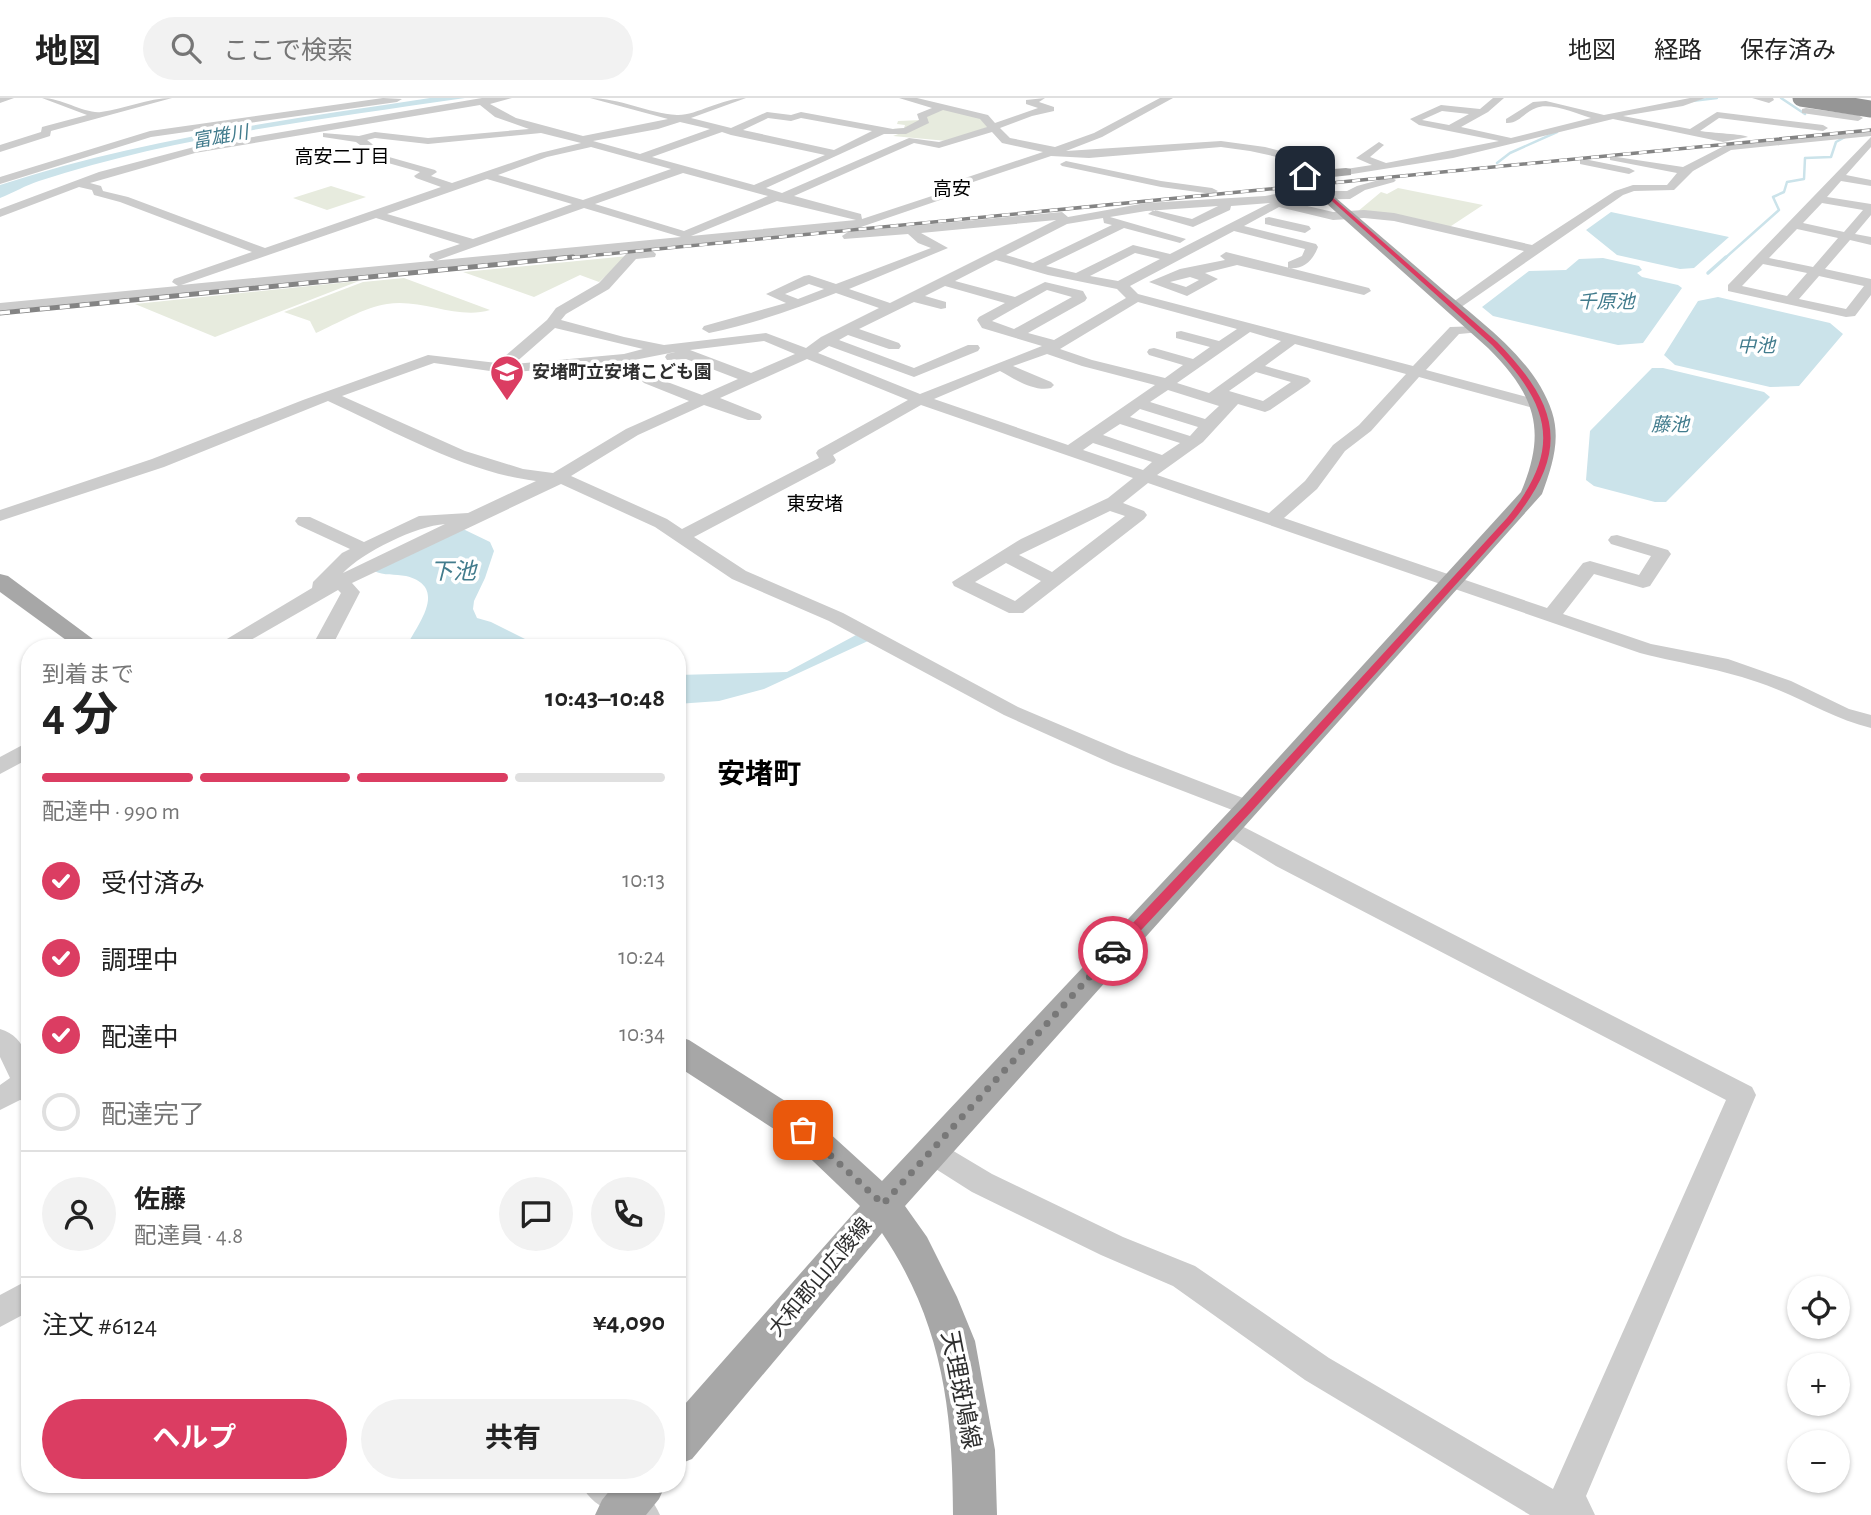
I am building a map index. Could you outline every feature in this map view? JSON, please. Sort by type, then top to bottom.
[{"type":"highway","points":[[1803,104],[1867,111]]},
{"type":"main road","name":"大和郡山広陵線","points":[[686,1434],[930,1151],[1454,582],[1517,511],[1537,481],[1544,466],[1548,444],[1541,405],[1522,372],[1305,176],[1343,175]]},
{"type":"main road","points":[[0,581],[81,639]]},
{"type":"main road","name":"天理斑鳩線","points":[[686,1055],[803,1130],[883,1204],[915,1250],[938,1297],[955,1341],[974,1450],[975,1515]]},
{"type":"street","points":[[0,100],[9,98]]},
{"type":"street","points":[[47,98],[98,116]]},
{"type":"street","points":[[0,149],[46,134],[46,129],[167,98]]},
{"type":"street","points":[[356,98],[371,104],[384,116]]},
{"type":"street","points":[[0,181],[59,153],[162,132],[407,98]]},
{"type":"street","points":[[0,213],[121,168],[172,155],[253,138],[507,98]]},
{"type":"street","points":[[595,98],[726,131],[833,153],[883,130]]},
{"type":"street","points":[[142,294],[544,155],[644,129],[741,98]]},
{"type":"street","points":[[904,98],[984,117],[1006,141],[1070,156],[1209,144],[1265,152],[1343,175],[1380,192]]},
{"type":"street","points":[[486,176],[586,204],[681,238],[913,140],[939,145],[994,128],[1028,113],[1050,109],[1030,102],[1040,98]]},
{"type":"street","points":[[0,307],[868,220],[942,196],[969,180],[1036,159],[1098,135],[1168,98]]},
{"type":"street","points":[[1484,110],[1499,98]]},
{"type":"street","points":[[1510,121],[1533,105],[1554,98]]},
{"type":"street","points":[[1343,175],[1461,154],[1612,115],[1708,98]]},
{"type":"street","points":[[1757,98],[1769,100]]},
{"type":"street","points":[[1790,98],[1832,103]]},
{"type":"street","points":[[1811,98],[1867,111]]},
{"type":"street","points":[[1516,99],[1612,115],[1711,136],[1735,138],[1850,127],[1867,111]]},
{"type":"street","points":[[482,101],[486,109],[502,117],[680,170],[868,220]]},
{"type":"street","points":[[1451,128],[1480,113],[1441,107],[1415,119],[1419,122],[1517,141]]},
{"type":"street","points":[[640,158],[768,115],[791,118],[801,114],[883,130],[906,131],[925,121],[921,116],[940,108]]},
{"type":"street","points":[[1734,110],[1814,116],[1846,127]]},
{"type":"street","points":[[1691,132],[1717,115],[1758,122],[1830,128]]},
{"type":"street","points":[[1735,138],[1758,122]]},
{"type":"street","points":[[1589,123],[1674,141],[1711,136]]},
{"type":"street","points":[[299,132],[359,139],[375,135],[438,140],[550,130]]},
{"type":"street","points":[[1461,154],[1447,148],[1446,142],[1465,131]]},
{"type":"street","points":[[1454,308],[1534,249],[1619,193],[1633,188],[1670,188],[1676,178],[1700,160],[1717,155],[1728,148],[1871,133]]},
{"type":"street","points":[[359,139],[385,159],[431,172],[421,176],[453,187]]},
{"type":"street","points":[[32,140],[59,153]]},
{"type":"street","points":[[1762,260],[1871,284],[1850,313],[1733,288],[1819,199],[1871,140]]},
{"type":"street","points":[[1783,142],[1795,149],[1816,152]]},
{"type":"street","points":[[1379,145],[1362,158],[1387,167]]},
{"type":"street","points":[[752,190],[835,155],[833,153]]},
{"type":"street","points":[[1857,155],[1871,158]]},
{"type":"street","points":[[1614,158],[1686,171]]},
{"type":"street","points":[[1036,159],[1127,175],[1161,184],[1212,191]]},
{"type":"street","points":[[1584,162],[1631,171],[1643,164]]},
{"type":"street","points":[[399,269],[680,170]]},
{"type":"street","points":[[1343,175],[1390,180]]},
{"type":"street","points":[[1839,177],[1871,183]]},
{"type":"street","points":[[78,183],[97,188],[98,193],[124,199],[261,251]]},
{"type":"street","points":[[1126,291],[1137,276],[1234,227],[1277,201],[1291,195],[1325,196]]},
{"type":"street","points":[[1819,199],[1871,208]]},
{"type":"street","points":[[237,639],[308,597],[344,585],[557,477],[618,439],[806,354],[872,317],[889,315],[913,297],[1058,223],[1134,209],[1277,201],[1334,216],[1394,217],[1534,249]]},
{"type":"street","points":[[1134,209],[1193,223],[1235,202]]},
{"type":"street","points":[[1790,301],[1871,208]]},
{"type":"street","points":[[373,213],[471,243]]},
{"type":"street","points":[[1092,215],[1180,239]]},
{"type":"street","points":[[499,369],[552,323],[557,314],[604,286],[609,277],[632,256],[1053,216],[1075,218]]},
{"type":"street","points":[[1252,217],[1306,229]]},
{"type":"street","points":[[1034,267],[1123,225]]},
{"type":"street","points":[[1794,225],[1871,241]]},
{"type":"street","points":[[1234,227],[1312,247],[1307,258],[1293,265]]},
{"type":"street","points":[[916,230],[958,243]]},
{"type":"street","points":[[0,516],[158,463],[433,358],[499,369],[638,356],[698,331],[732,326],[839,288],[942,247],[922,240],[916,230]]},
{"type":"street","points":[[1156,282],[1235,260],[1271,236]]},
{"type":"street","points":[[995,239],[1016,244]]},
{"type":"street","points":[[1086,242],[1125,253]]},
{"type":"street","points":[[1200,245],[1235,260],[1364,291]]},
{"type":"street","points":[[1079,276],[1133,249],[1174,259]]},
{"type":"street","points":[[1059,255],[1098,266]]},
{"type":"street","points":[[995,256],[1079,276],[1247,328],[1541,405]]},
{"type":"street","points":[[917,257],[932,263]]},
{"type":"street","points":[[884,269],[1017,302]]},
{"type":"street","points":[[1137,276],[1187,292],[1211,279],[1185,272]]},
{"type":"street","points":[[797,303],[774,294],[808,279],[839,288],[889,315]]},
{"type":"street","points":[[1126,291],[1078,294],[1045,286],[984,320],[987,325],[1017,333],[1087,363],[1265,407],[1303,381],[1196,363],[1154,352]]},
{"type":"street","points":[[683,536],[828,460],[824,453],[920,399],[1051,347],[1131,302],[1126,291]]},
{"type":"street","points":[[1017,333],[1080,298],[1078,294]]},
{"type":"street","points":[[913,297],[941,306]]},
{"type":"street","points":[[552,323],[575,326],[621,341],[660,348],[766,337],[920,399],[1647,649],[1712,661],[1766,678],[1842,713],[1871,722]]},
{"type":"street","points":[[732,326],[756,336]]},
{"type":"street","points":[[1070,451],[1247,328]]},
{"type":"street","points":[[1273,519],[1311,485],[1339,448],[1365,428],[1450,334],[1455,330],[1476,328]]},
{"type":"street","points":[[847,330],[894,346]]},
{"type":"street","points":[[1181,335],[1267,357]]},
{"type":"street","points":[[827,340],[914,373],[973,348]]},
{"type":"street","points":[[1217,393],[1292,340]]},
{"type":"street","points":[[955,342],[1006,363],[1022,377],[1046,385]]},
{"type":"street","points":[[638,356],[652,359],[687,354],[752,379]]},
{"type":"street","points":[[649,380],[754,417]]},
{"type":"street","points":[[1108,504],[1138,515],[1016,609],[961,582],[1108,504],[1192,442],[1230,404],[1167,382]]},
{"type":"street","points":[[330,396],[459,454],[521,474],[557,477],[683,536],[739,575],[836,617],[1011,711],[1121,759],[1239,818],[1284,860],[1742,1096],[1567,1499],[1576,1513]]},
{"type":"street","points":[[1139,404],[1210,426]]},
{"type":"street","points":[[1118,418],[1192,442]]},
{"type":"street","points":[[1091,437],[1164,461]]},
{"type":"street","points":[[308,597],[348,557],[364,549],[425,520],[474,518]]},
{"type":"street","points":[[304,522],[364,549]]},
{"type":"street","points":[[1551,616],[1590,567],[1643,582],[1663,551],[1618,540]]},
{"type":"street","points":[[1006,556],[1052,579]]},
{"type":"street","points":[[326,639],[351,592],[344,585]]},
{"type":"street","points":[[0,767],[21,754]]},
{"type":"street","points":[[0,1039],[9,1047],[21,1072]]},
{"type":"street","points":[[0,1099],[21,1090]]},
{"type":"street","points":[[930,1151],[982,1183],[1112,1246],[1184,1276],[1347,1387],[1558,1512],[1576,1513]]},
{"type":"street","points":[[0,1313],[21,1299]]},
{"type":"shaded area","points":[[942,109],[980,118],[988,127],[947,141],[893,136],[901,133],[892,129],[904,128],[905,125],[897,124],[898,121],[922,120]]},
{"type":"shaded area","points":[[331,186],[366,197],[327,210],[293,198]]},
{"type":"shaded area","points":[[1398,188],[1483,205],[1448,228],[1357,212],[1381,192],[1387,194]]},
{"type":"shaded area","points":[[628,256],[599,282],[580,275],[534,297],[463,272]]},
{"type":"shaded area","points":[[404,278],[490,310],[465,312],[413,304],[387,304],[360,312],[316,333],[310,321],[284,312],[363,282]]},
{"type":"shaded area","points":[[359,281],[215,337],[135,304]]},
{"type":"water","points":[[430,98],[465,98],[197,140],[91,165],[34,183],[0,198],[0,185],[106,155],[213,132]]},
{"type":"water","points":[[1611,212],[1729,237],[1694,268],[1680,269],[1617,255],[1586,230]]},
{"type":"water","name":"千原池","points":[[1603,258],[1639,266],[1642,270],[1637,273],[1642,277],[1682,288],[1643,343],[1618,345],[1493,316],[1482,307],[1529,271],[1566,270],[1579,259]]},
{"type":"water","name":"中池","points":[[1718,297],[1830,323],[1843,334],[1799,386],[1770,387],[1675,365],[1664,355],[1698,301]]},
{"type":"water","name":"藤池","points":[[1652,368],[1663,368],[1764,392],[1770,397],[1666,502],[1655,502],[1594,486],[1586,480],[1590,431]]},
{"type":"water","name":"下池","points":[[463,529],[490,542],[494,551],[474,601],[473,609],[477,618],[525,639],[411,639],[427,607],[426,589],[419,581],[406,576],[374,571]]},
{"type":"water","points":[[856,635],[868,641],[764,689],[719,701],[686,703],[686,675],[787,672]]},
{"type":"waterway","points":[[1692,101],[1717,98]]},
{"type":"waterway","points":[[1781,98],[1805,114]]},
{"type":"waterway","points":[[1497,163],[1510,153],[1557,132]]},
{"type":"waterway","points":[[1724,259],[1779,210],[1773,197],[1784,192],[1787,182],[1804,179],[1805,158],[1831,157],[1836,142],[1845,137]]},
{"type":"waterway","points":[[1708,273],[1726,257]]},
{"type":"railway","points":[[556,259],[1871,130]]},
{"type":"railway","points":[[0,313],[573,257]]},
{"type":"way so far","points":[[803,1130],[883,1204],[1113,951]]},
{"type":"place","name":"安堵町立安堵こども園","points":[[507,402]]},
{"type":"district","name":"高安二丁目","points":[[342,156]]},
{"type":"district","name":"高安","points":[[952,188]]},
{"type":"district","name":"東安堵","points":[[815,503]]},
{"type":"district","name":"安堵町","points":[[759,773]]},
{"type":"route","points":[[1113,951],[1248,808],[1510,519],[1531,494],[1544,466],[1548,444],[1544,413],[1522,372],[1305,176]]},
{"type":"water label","name":"富雄川","points":[[220,136]]}]
